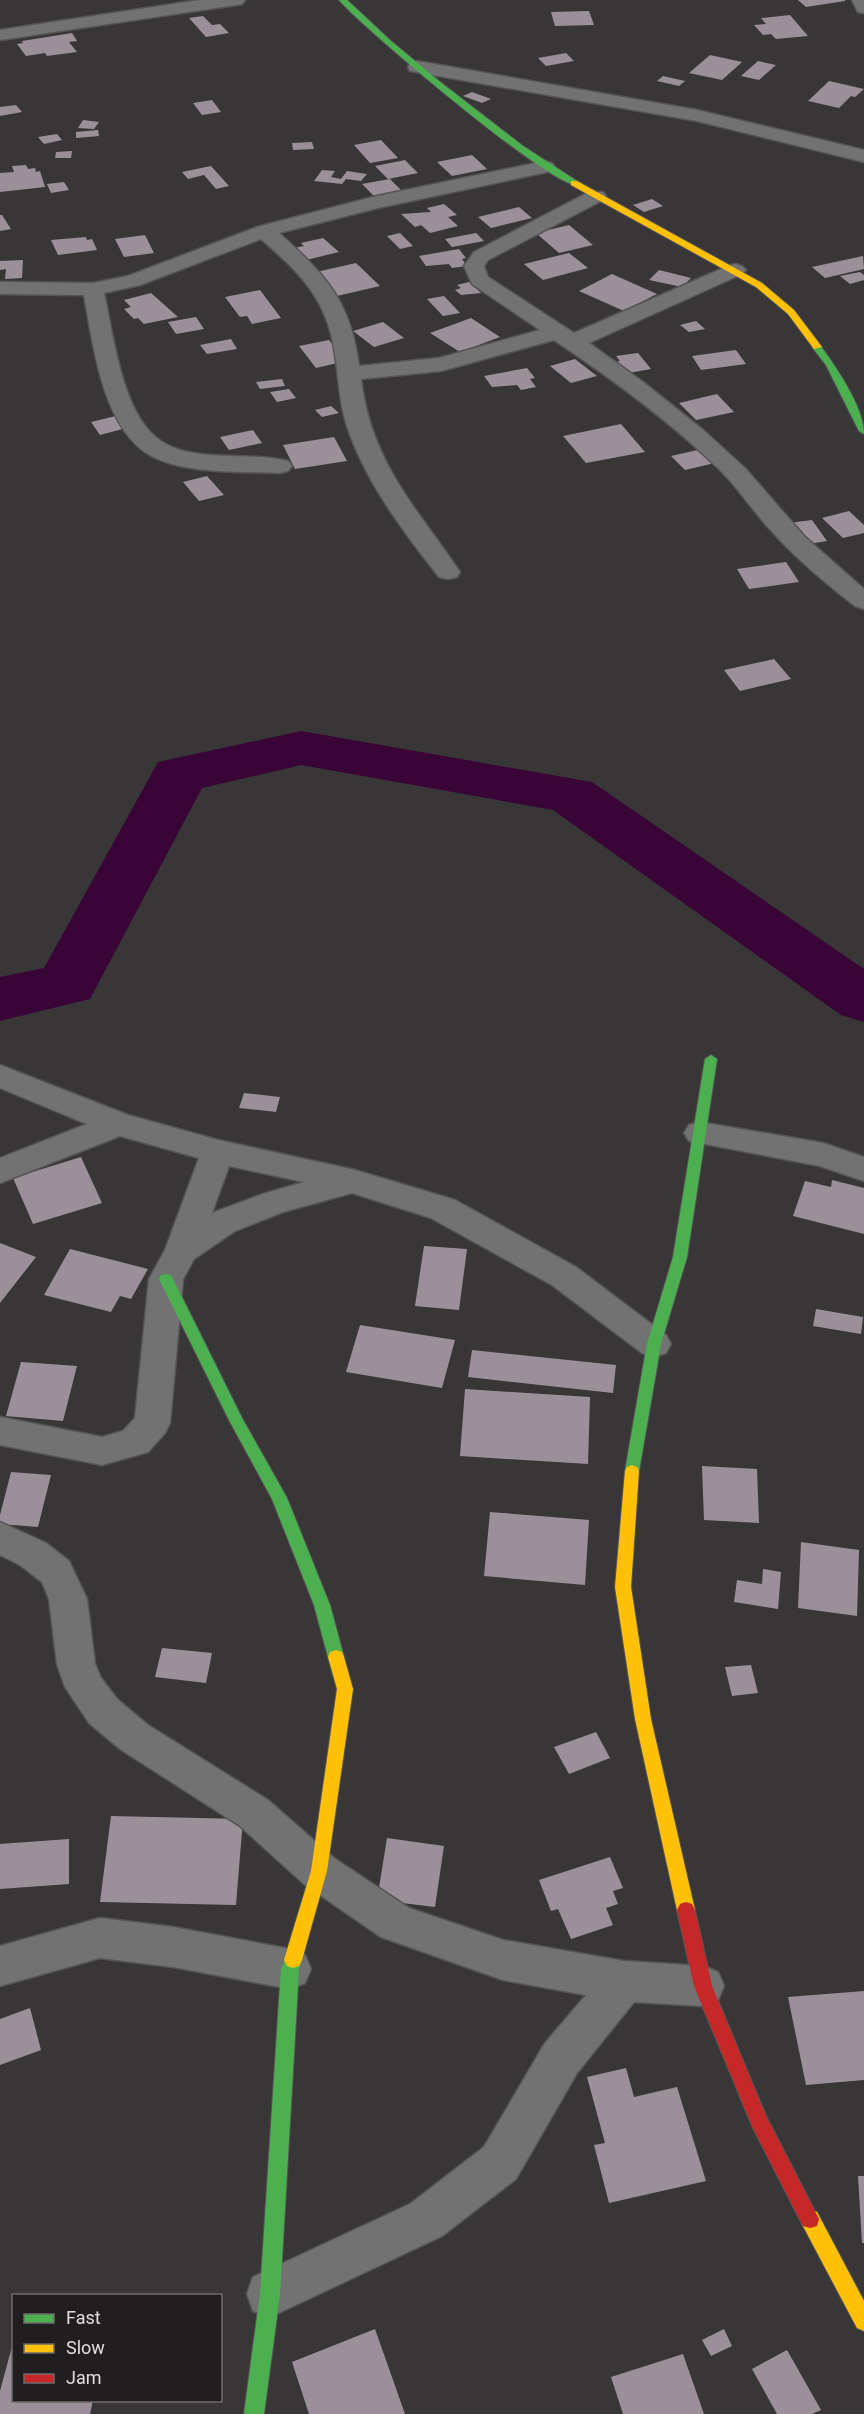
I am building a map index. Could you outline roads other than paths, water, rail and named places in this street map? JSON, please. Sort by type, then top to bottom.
[{"type":"street","points":[[0,35],[236,0]]},
{"type":"street","points":[[343,0],[366,24],[417,67],[544,167],[759,285],[791,312],[830,365],[864,431]]},
{"type":"street","points":[[861,0],[864,8]]},
{"type":"street","points":[[417,67],[559,90],[737,124],[864,156]]},
{"type":"street","points":[[0,288],[93,290],[133,281],[264,231],[377,202],[544,167]]},
{"type":"street","points":[[596,196],[481,256],[474,266],[479,280],[565,337],[673,415],[716,453],[786,530],[834,578],[864,601]]},
{"type":"street","points":[[264,231],[325,292],[338,318],[357,423],[379,476],[403,514],[448,572]]},
{"type":"street","points":[[348,373],[441,364],[565,337],[735,270]]},
{"type":"street","points":[[93,290],[107,365],[124,410],[142,436],[156,448],[189,460],[280,466]]},
{"type":"street","points":[[711,1059],[680,1257],[654,1344],[632,1468],[623,1587],[643,1719],[703,1986],[759,2122],[864,2321]]},
{"type":"street","points":[[0,1076],[118,1124],[218,1152],[355,1182],[443,1209],[564,1276],[654,1344]]},
{"type":"street","points":[[0,1171],[118,1124]]},
{"type":"street","points":[[699,1133],[823,1155],[864,1169]]},
{"type":"street","points":[[0,1431],[102,1451],[135,1442],[152,1423],[166,1279],[182,1250],[218,1152]]},
{"type":"street","points":[[182,1250],[223,1222],[275,1202],[355,1182]]},
{"type":"street","points":[[166,1279],[236,1420],[279,1498],[322,1605],[345,1689],[319,1871],[290,1969],[270,2294],[254,2414]]},
{"type":"street","points":[[0,1537],[33,1554],[56,1572],[68,1599],[76,1664],[85,1688],[103,1711],[134,1737],[254,1813],[319,1871],[396,1923],[503,1960],[624,1981],[703,1986]]},
{"type":"street","points":[[0,1966],[100,1938],[173,1947],[290,1969]]},
{"type":"street","points":[[270,2294],[426,2220],[500,2163],[561,2058],[624,1981]]},
{"type":"waterway","points":[[0,999],[67,984],[179,775],[301,748],[571,795],[864,1000]]}]
